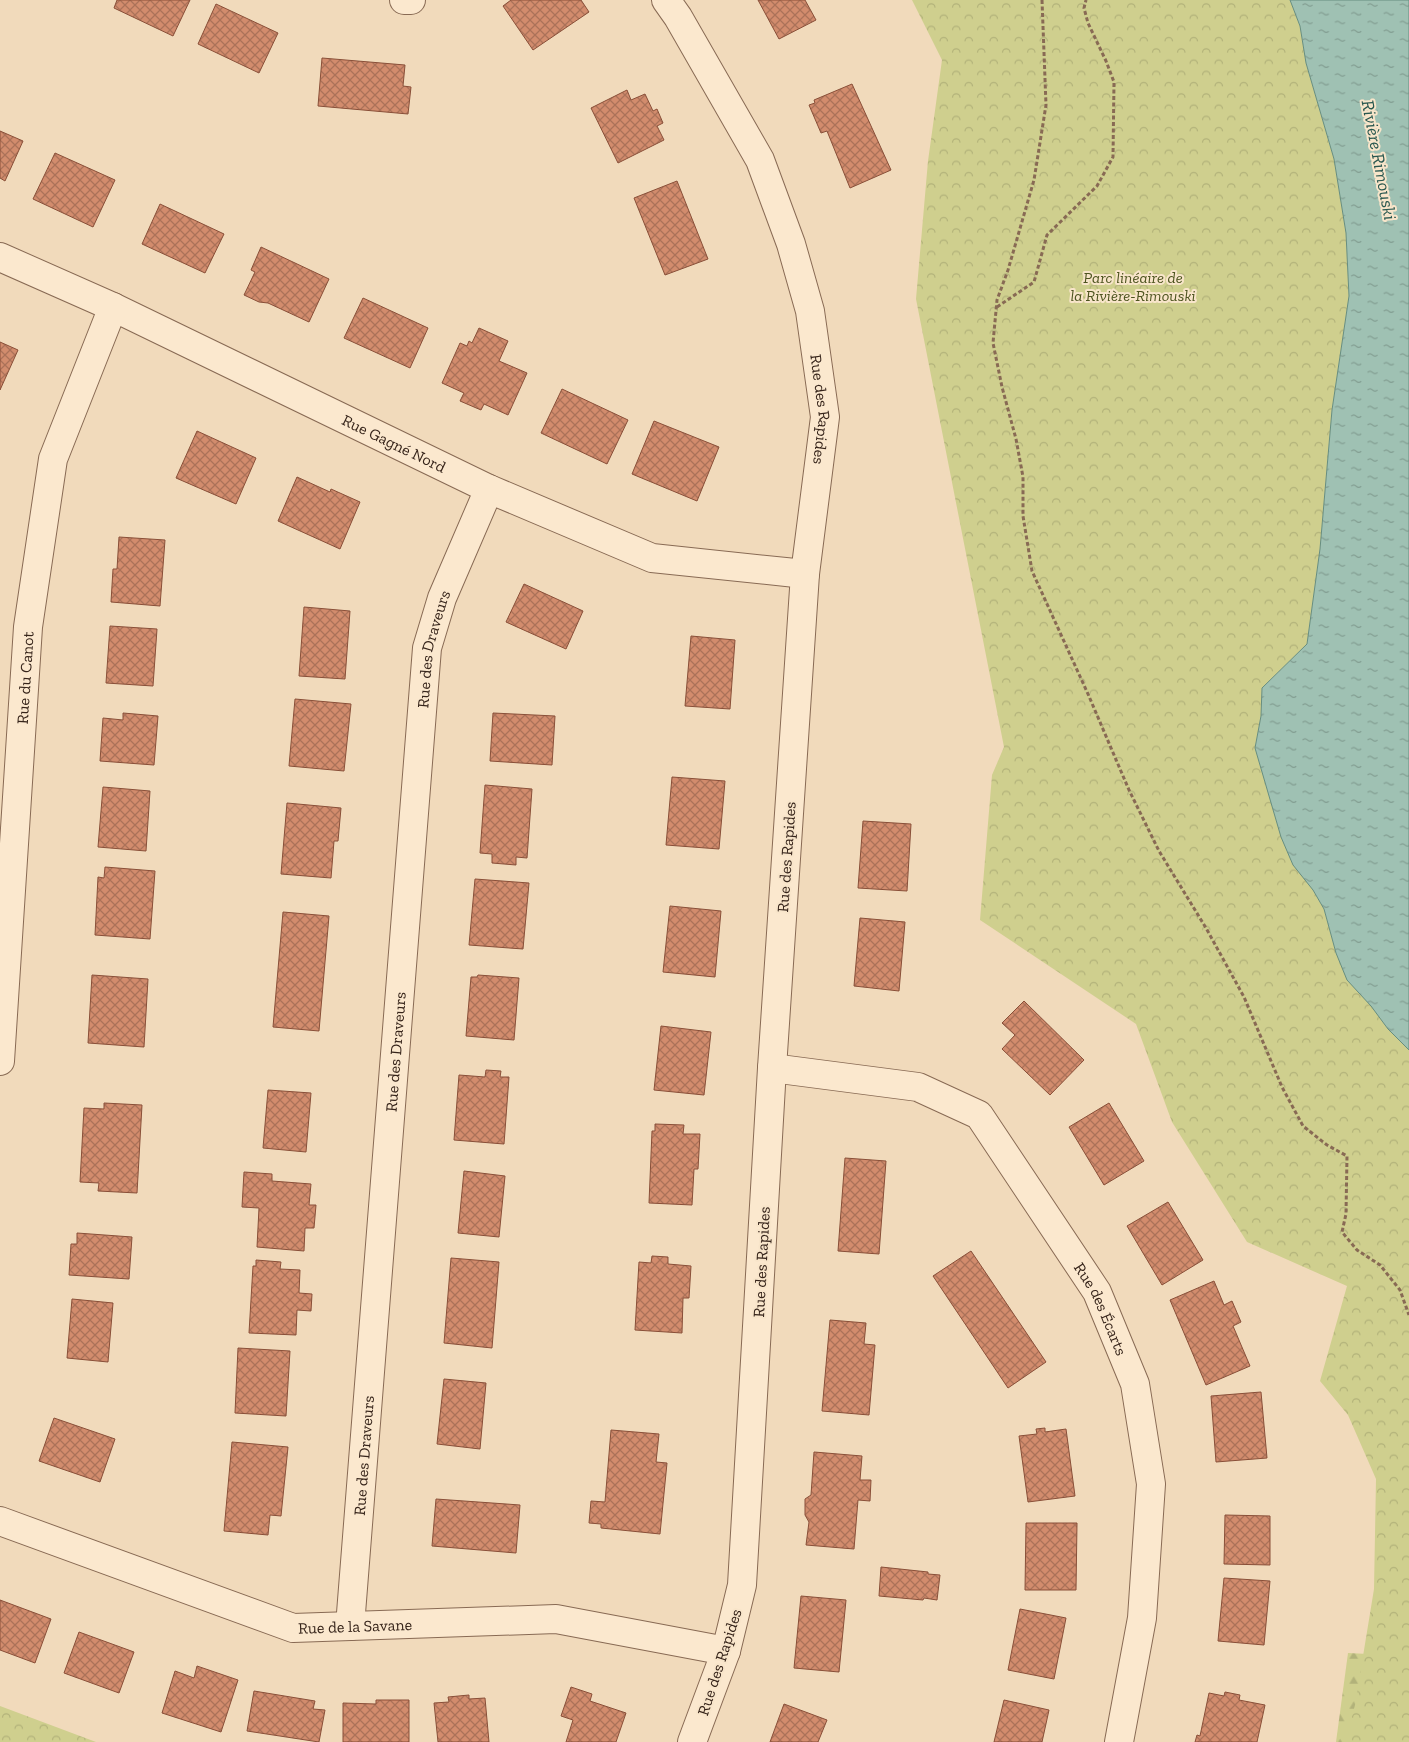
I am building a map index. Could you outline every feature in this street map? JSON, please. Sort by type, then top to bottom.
[{"type":"street","points":[[404,0],[411,0]]},
{"type":"street","name":"Rue des Rapides","points":[[666,0],[678,17],[760,160],[790,244],[810,311],[825,417],[805,574],[772,1068],[742,1585],[726,1652],[692,1742]]},
{"type":"street","name":"Rue Gagné Nord","points":[[0,257],[113,308],[489,489],[652,558],[805,574]]},
{"type":"street","name":"Rue du Canot","points":[[0,1061],[29,618],[53,459],[113,308]]},
{"type":"street","name":"Rue des Draveurs","points":[[350,1626],[427,648],[442,598],[489,489]]},
{"type":"street","name":"Rue des Écarts","points":[[772,1068],[918,1087],[980,1115],[1097,1292],[1135,1384],[1151,1484],[1142,1618],[1119,1742]]},
{"type":"street","name":"Rue de la Savane","points":[[0,1521],[293,1628],[556,1619],[726,1652]]},
{"type":"path","points":[[1042,0],[1046,105],[1034,180],[996,307],[993,343],[1021,468],[1023,516],[1032,571],[1129,790],[1159,851],[1206,928],[1244,997],[1282,1087],[1303,1126],[1327,1145],[1347,1156],[1346,1214],[1342,1232],[1357,1250],[1380,1265],[1400,1290],[1409,1315]]},
{"type":"path","points":[[996,307],[1034,282],[1047,235],[1097,186],[1113,157],[1114,82],[1088,23],[1084,8],[1086,0]]},
{"type":"green space","name":"Parc linéaire de la Rivière-Rimouski","points":[[912,0],[1290,0],[1300,26],[1306,63],[1334,159],[1346,233],[1349,296],[1332,410],[1320,549],[1307,644],[1262,688],[1261,716],[1255,748],[1313,890],[1324,909],[1336,953],[1388,1029],[1409,1050],[1409,1742],[1345,1742],[1355,1705],[1374,1589],[1376,1479],[1348,1415],[1320,1381],[1347,1286],[1247,1242],[1172,1122],[1136,1024],[980,920],[992,775],[1004,747],[916,299],[928,161],[942,60]]},
{"type":"green space","points":[[1348,1653],[1409,1656],[1409,1742],[1336,1742]]},
{"type":"green space","points":[[0,1706],[96,1742],[0,1742]]},
{"type":"water","name":"Rivière Rimouski","points":[[1290,0],[1409,0],[1409,1050],[1388,1029],[1371,1006],[1347,980],[1336,953],[1324,909],[1313,890],[1293,865],[1281,837],[1255,748],[1261,716],[1262,688],[1307,644],[1320,549],[1332,410],[1349,296],[1346,233],[1334,159],[1306,63],[1300,26]]},
{"type":"building","points":[[117,0],[190,0],[173,36],[114,8]]},
{"type":"building","points":[[511,0],[581,0],[589,12],[533,50],[503,6]]},
{"type":"building","points":[[758,0],[805,0],[816,20],[779,39]]},
{"type":"building","points":[[216,4],[278,33],[259,73],[198,44]]},
{"type":"building","points":[[322,58],[405,65],[403,86],[411,87],[408,114],[318,106]]},
{"type":"building","points":[[852,84],[891,170],[850,188],[827,131],[821,133],[809,105],[815,103],[814,100]]},
{"type":"building","points":[[627,90],[631,100],[645,94],[653,111],[657,109],[663,123],[657,126],[664,140],[618,163],[591,108]]},
{"type":"building","points":[[0,131],[23,141],[5,181],[0,178]]},
{"type":"building","points":[[55,153],[115,180],[93,227],[33,199]]},
{"type":"building","points":[[677,181],[708,259],[665,275],[634,198]]},
{"type":"building","points":[[160,204],[224,234],[205,273],[142,244]]},
{"type":"building","points":[[261,247],[329,279],[309,322],[268,303],[259,302],[244,295],[255,272],[251,270]]},
{"type":"building","points":[[363,298],[428,328],[410,368],[344,338]]},
{"type":"building","points":[[479,328],[508,341],[499,361],[527,373],[508,415],[484,404],[481,410],[460,401],[464,393],[442,383],[460,343],[467,346],[469,341],[472,343]]},
{"type":"building","points":[[0,342],[18,350],[0,390]]},
{"type":"building","points":[[562,389],[628,420],[607,464],[541,433]]},
{"type":"building","points":[[654,421],[719,447],[697,501],[632,474]]},
{"type":"building","points":[[197,431],[256,458],[236,504],[176,478]]},
{"type":"building","points":[[297,477],[330,492],[331,489],[360,502],[340,549],[278,521]]},
{"type":"building","points":[[119,537],[165,540],[160,606],[111,602],[113,569],[117,569]]},
{"type":"building","points":[[524,584],[583,611],[566,649],[506,622]]},
{"type":"building","points":[[304,607],[350,611],[345,679],[299,676]]},
{"type":"building","points":[[110,626],[157,629],[153,686],[106,683]]},
{"type":"building","points":[[691,636],[735,640],[730,709],[685,706]]},
{"type":"building","points":[[295,699],[351,704],[344,771],[289,766]]},
{"type":"building","points":[[123,713],[158,716],[154,765],[100,761],[103,718],[123,720]]},
{"type":"building","points":[[493,713],[555,716],[552,765],[490,761]]},
{"type":"building","points":[[672,777],[725,781],[719,849],[666,845]]},
{"type":"building","points":[[485,785],[532,789],[527,858],[516,857],[516,865],[492,863],[492,854],[480,853]]},
{"type":"building","points":[[103,787],[150,791],[146,851],[98,847]]},
{"type":"building","points":[[287,803],[341,808],[338,841],[334,841],[331,878],[281,874]]},
{"type":"building","points":[[863,821],[911,824],[907,891],[858,888]]},
{"type":"building","points":[[105,867],[155,871],[150,939],[95,935],[98,877],[104,878]]},
{"type":"building","points":[[475,879],[529,883],[523,949],[469,945]]},
{"type":"building","points":[[670,906],[721,911],[715,977],[663,972]]},
{"type":"building","points":[[283,912],[329,916],[319,1031],[273,1027]]},
{"type":"building","points":[[860,918],[905,922],[899,991],[854,986]]},
{"type":"building","points":[[92,975],[148,979],[144,1047],[88,1043]]},
{"type":"building","points":[[478,975],[519,978],[514,1040],[466,1036],[471,977],[477,977]]},
{"type":"building","points":[[1024,1001],[1084,1060],[1050,1095],[1002,1049],[1015,1035],[1002,1023]]},
{"type":"building","points":[[661,1026],[711,1032],[704,1095],[654,1090]]},
{"type":"building","points":[[486,1070],[501,1071],[500,1077],[509,1077],[504,1144],[454,1140],[459,1075],[485,1077]]},
{"type":"building","points":[[268,1090],[311,1093],[306,1152],[263,1148]]},
{"type":"building","points":[[104,1103],[142,1105],[137,1193],[98,1191],[99,1183],[80,1182],[84,1108],[104,1109]]},
{"type":"building","points":[[1109,1103],[1144,1161],[1104,1185],[1069,1127]]},
{"type":"building","points":[[655,1124],[684,1125],[683,1134],[700,1134],[698,1169],[694,1169],[692,1205],[649,1203],[652,1131],[655,1131]]},
{"type":"building","points":[[845,1158],[886,1161],[879,1254],[838,1251]]},
{"type":"building","points":[[464,1171],[505,1176],[499,1237],[458,1233]]},
{"type":"building","points":[[244,1172],[272,1174],[272,1181],[311,1184],[309,1205],[316,1205],[314,1228],[305,1228],[304,1251],[257,1247],[259,1208],[242,1207]]},
{"type":"building","points":[[1168,1202],[1203,1260],[1162,1285],[1127,1226]]},
{"type":"building","points":[[77,1233],[132,1237],[129,1279],[69,1275],[71,1244],[77,1244]]},
{"type":"building","points":[[971,1251],[1046,1362],[1008,1388],[933,1276]]},
{"type":"building","points":[[652,1256],[668,1257],[668,1264],[691,1266],[689,1298],[683,1298],[682,1333],[635,1330],[639,1262],[651,1263]]},
{"type":"building","points":[[451,1258],[499,1262],[492,1348],[444,1343]]},
{"type":"building","points":[[256,1260],[281,1262],[280,1269],[300,1270],[299,1293],[312,1294],[311,1311],[297,1310],[296,1335],[249,1333],[253,1266],[256,1266]]},
{"type":"building","points":[[1214,1281],[1224,1305],[1232,1301],[1241,1322],[1233,1326],[1250,1366],[1206,1385],[1170,1300]]},
{"type":"building","points":[[72,1299],[113,1303],[108,1362],[67,1358]]},
{"type":"building","points":[[830,1320],[866,1323],[864,1344],[875,1345],[869,1415],[822,1411]]},
{"type":"building","points":[[238,1348],[290,1351],[286,1416],[235,1413]]},
{"type":"building","points":[[444,1379],[486,1383],[480,1449],[437,1444]]},
{"type":"building","points":[[1261,1392],[1267,1458],[1216,1462],[1211,1396]]},
{"type":"building","points":[[54,1418],[115,1439],[100,1482],[39,1461]]},
{"type":"building","points":[[1045,1428],[1045,1432],[1066,1429],[1075,1496],[1028,1502],[1019,1436],[1037,1434],[1036,1429]]},
{"type":"building","points":[[611,1430],[659,1434],[656,1462],[667,1463],[660,1534],[601,1528],[601,1524],[589,1523],[591,1501],[605,1502]]},
{"type":"building","points":[[232,1442],[288,1447],[281,1516],[270,1515],[268,1535],[224,1531]]},
{"type":"building","points":[[814,1452],[862,1456],[860,1480],[871,1480],[870,1501],[858,1500],[854,1549],[806,1545],[809,1522],[805,1515],[805,1499],[811,1495]]},
{"type":"building","points":[[436,1499],[520,1505],[516,1553],[432,1546]]},
{"type":"building","points":[[1225,1515],[1270,1516],[1270,1565],[1224,1564]]},
{"type":"building","points":[[1026,1523],[1077,1523],[1076,1590],[1025,1590]]},
{"type":"building","points":[[881,1567],[940,1575],[937,1600],[879,1596]]},
{"type":"building","points":[[1224,1578],[1270,1581],[1264,1645],[1218,1641]]},
{"type":"building","points":[[801,1596],[846,1600],[839,1672],[794,1668]]},
{"type":"building","points":[[0,1600],[51,1619],[35,1663],[0,1650]]},
{"type":"building","points":[[1020,1609],[1066,1618],[1054,1679],[1008,1670]]},
{"type":"building","points":[[79,1632],[134,1652],[119,1693],[64,1673]]},
{"type":"building","points":[[197,1666],[238,1680],[221,1732],[162,1713],[175,1671],[194,1678]]},
{"type":"building","points":[[571,1687],[592,1694],[590,1701],[626,1713],[616,1742],[566,1742],[573,1720],[561,1716]]},
{"type":"building","points":[[254,1691],[315,1701],[313,1709],[325,1710],[319,1742],[247,1731]]},
{"type":"building","points":[[1225,1692],[1240,1695],[1239,1700],[1265,1705],[1257,1742],[1195,1742],[1197,1735],[1200,1736],[1209,1693],[1224,1696]]},
{"type":"building","points":[[469,1695],[469,1699],[485,1698],[489,1742],[438,1742],[434,1703],[449,1702],[448,1697]]},
{"type":"building","points":[[376,1700],[409,1700],[409,1742],[343,1742],[343,1703],[376,1704]]},
{"type":"building","points":[[1004,1700],[1049,1710],[1042,1742],[994,1742]]},
{"type":"building","points":[[784,1704],[827,1720],[818,1742],[770,1742]]}]
